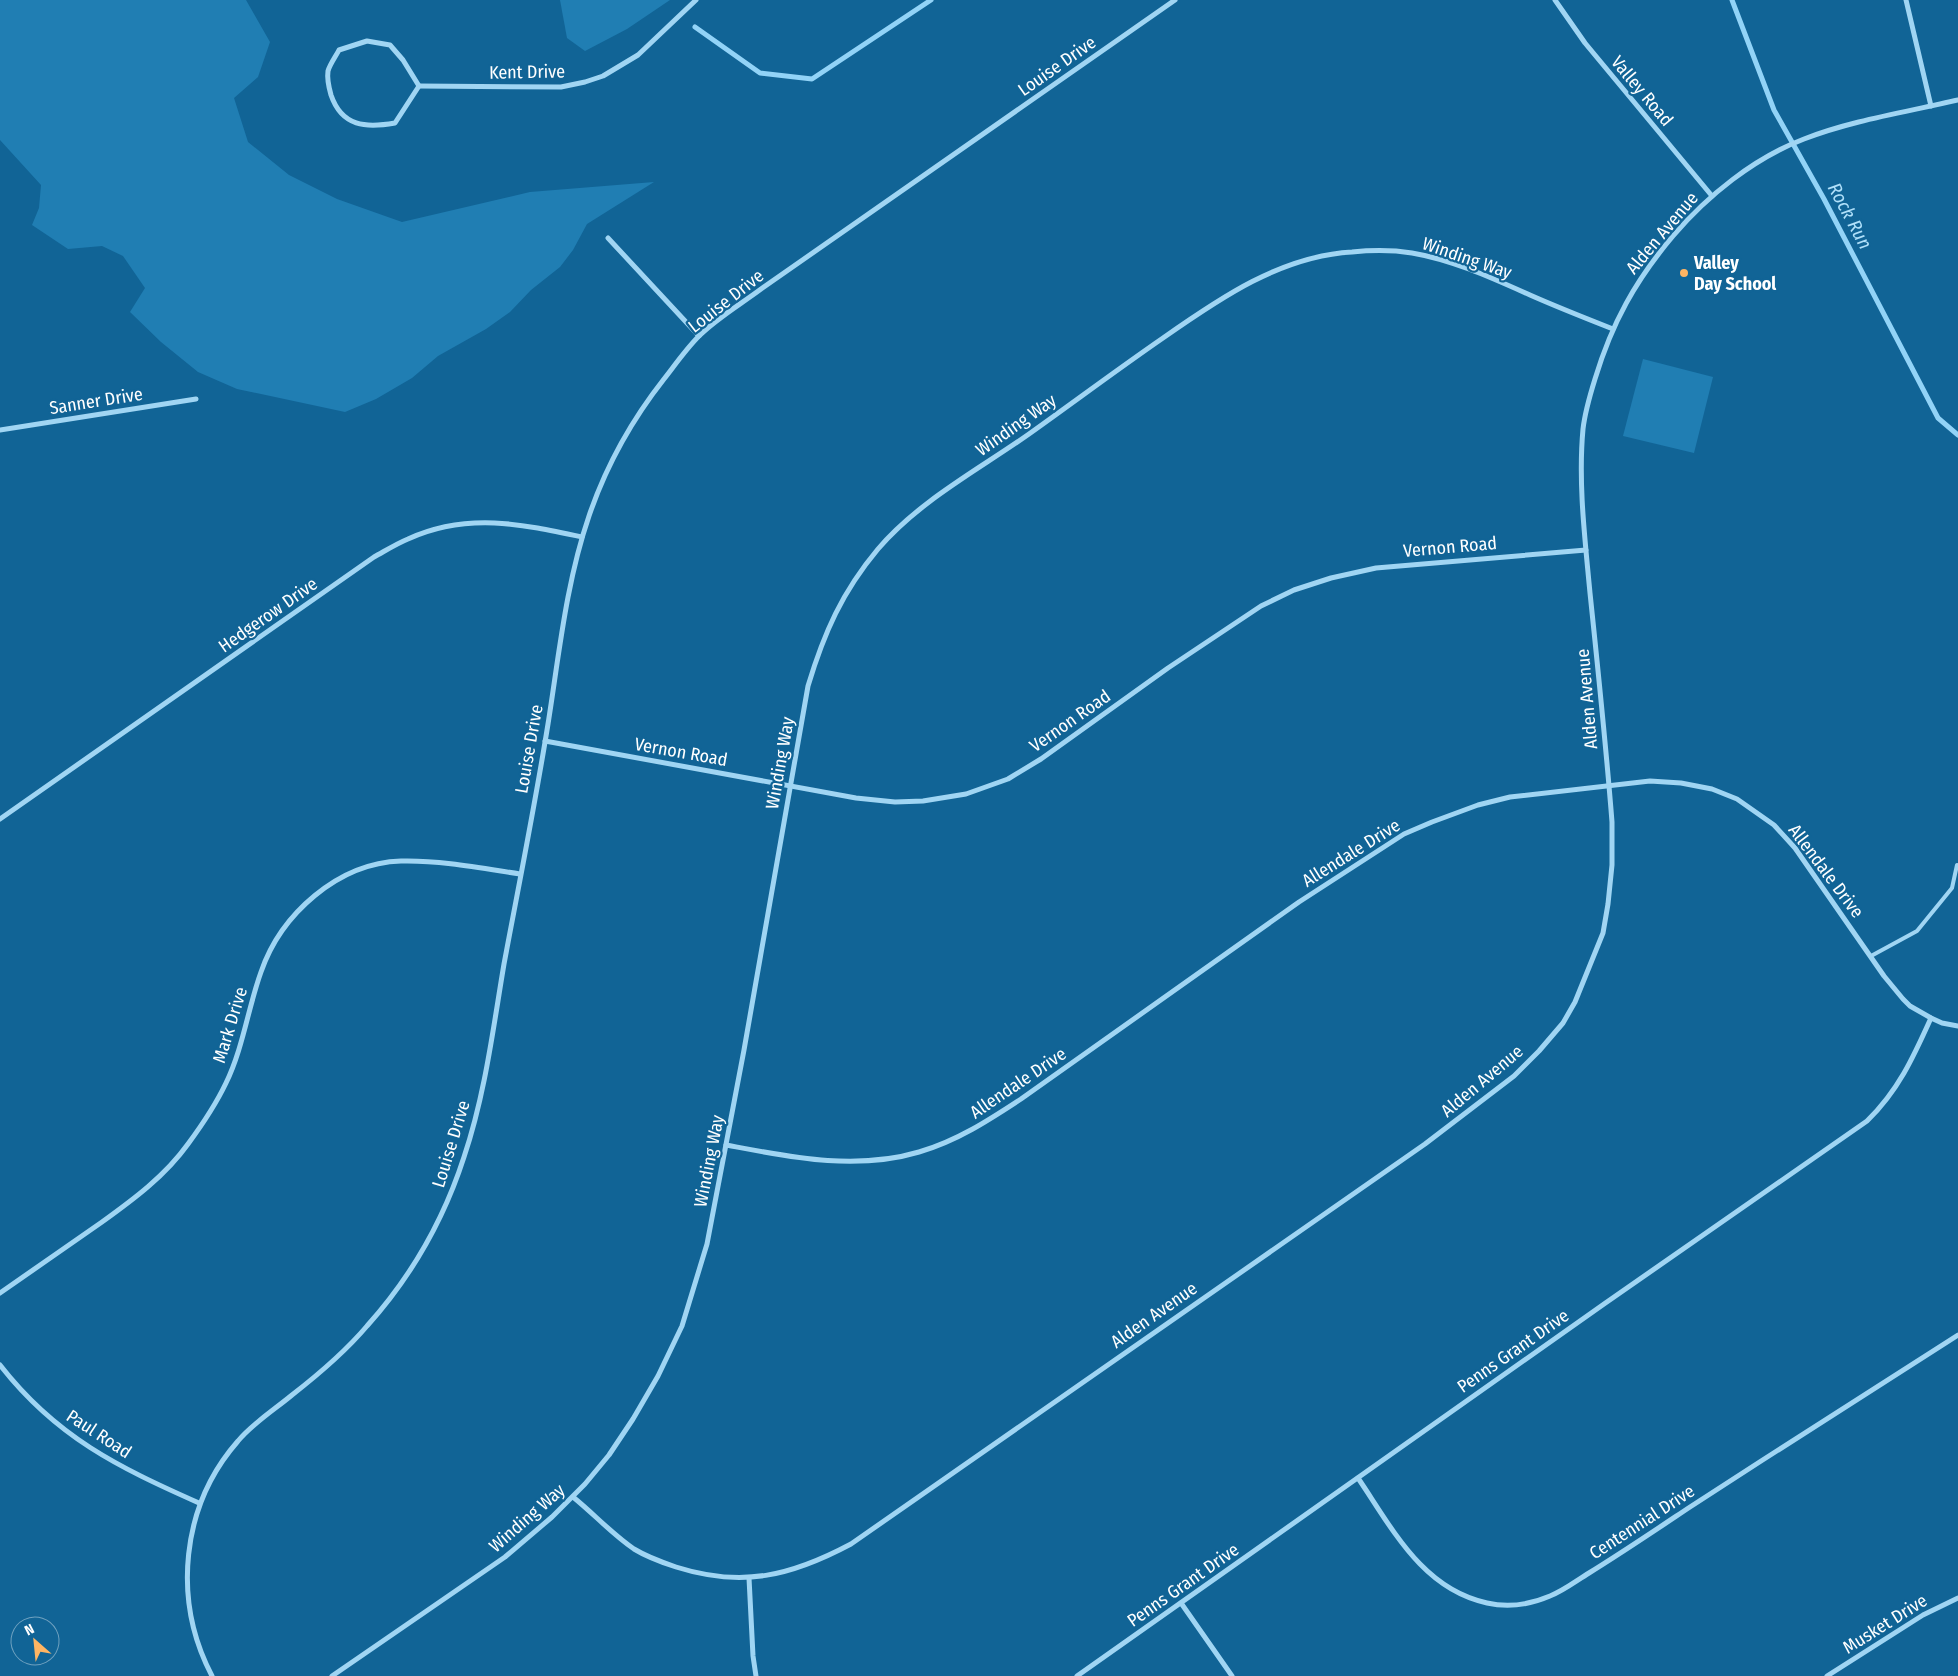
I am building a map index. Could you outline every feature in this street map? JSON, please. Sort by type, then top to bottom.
[{"type":"street","name":"Kent Drive","points":[[419,86],[561,87],[586,82],[603,76],[638,55],[696,0]]},
{"type":"street","name":"Louise Drive","points":[[212,1676],[198,1644],[188,1599],[188,1558],[192,1533],[199,1503],[210,1480],[237,1441],[343,1352],[387,1302],[418,1258],[437,1226],[458,1177],[473,1129],[484,1082],[571,584],[582,537],[601,483],[622,440],[644,404],[699,336],[761,289],[1175,0]]},
{"type":"street","name":"Valley Road","points":[[1555,0],[1585,44],[1712,196]]},
{"type":"street","points":[[1906,0],[1931,106]]},
{"type":"street","points":[[367,41],[390,45],[403,60],[419,86],[395,123],[372,127],[351,122],[335,106],[330,90],[328,72],[339,50],[367,41]]},
{"type":"street","name":"Alden Avenue","points":[[573,1497],[629,1545],[656,1560],[694,1573],[731,1578],[749,1578],[789,1571],[820,1560],[851,1544],[1425,1144],[1514,1076],[1539,1051],[1567,1016],[1579,993],[1603,933],[1612,865],[1612,822],[1586,550],[1582,480],[1583,429],[1588,401],[1613,329],[1626,301],[1656,256],[1682,225],[1712,196],[1745,172],[1803,139],[1838,128],[1958,100]]},
{"type":"street","points":[[608,238],[699,336]]},
{"type":"street","name":"Winding Way","points":[[332,1676],[505,1557],[573,1497],[609,1455],[658,1376],[682,1326],[707,1244],[808,686],[820,647],[844,595],[880,547],[903,524],[947,490],[1195,316],[1242,287],[1278,270],[1321,257],[1349,252],[1378,250],[1411,253],[1436,258],[1482,274],[1613,329]]},
{"type":"street","name":"Sanner Drive","points":[[0,430],[196,399]]},
{"type":"street","name":"Hedgerow Drive","points":[[0,819],[374,557],[408,539],[447,527],[482,522],[506,522],[582,537]]},
{"type":"street","name":"Vernon Road","points":[[545,741],[856,798],[895,802],[923,801],[966,794],[1002,782],[1041,759],[1168,668],[1261,606],[1294,590],[1331,578],[1376,568],[1586,550]]},
{"type":"street","name":"Allendale Drive","points":[[726,1145],[803,1160],[838,1162],[896,1157],[920,1152],[949,1141],[977,1127],[1021,1099],[1300,902],[1404,834],[1460,812],[1510,797],[1650,781],[1681,783],[1712,789],[1747,806],[1774,825],[1795,848],[1903,999],[1910,1006],[1930,1018],[1958,1026]]},
{"type":"street","name":"Mark Drive","points":[[0,1293],[134,1199],[168,1169],[188,1144],[227,1082],[270,949],[289,922],[305,904],[342,878],[381,863],[401,861],[457,864],[520,874]]},
{"type":"street","name":"Penns Grant Drive","points":[[1077,1676],[1867,1121],[1884,1104],[1900,1080],[1914,1055],[1930,1018]]},
{"type":"street","name":"Centennial Drive","points":[[1358,1478],[1408,1552],[1437,1581],[1464,1596],[1488,1603],[1514,1606],[1532,1603],[1552,1596],[1611,1559],[1958,1335]]},
{"type":"street","name":"Paul Road","points":[[0,1365],[23,1393],[45,1415],[74,1438],[147,1480],[199,1503]]},
{"type":"street","points":[[749,1578],[753,1656],[756,1676]]},
{"type":"street","name":"Musket Drive","points":[[1827,1676],[1924,1614],[1958,1598]]},
{"type":"street","points":[[1181,1603],[1232,1676]]},
{"type":"lane","points":[[1871,956],[1917,931],[1952,888],[1957,865]]},
{"type":"shaded area","points":[[0,0],[246,0],[270,42],[258,77],[234,98],[248,142],[289,175],[337,199],[402,222],[530,192],[654,182],[587,224],[573,250],[560,267],[531,290],[510,312],[486,329],[438,356],[412,378],[376,399],[345,412],[237,389],[198,372],[161,342],[130,312],[145,288],[123,256],[102,246],[68,249],[32,225],[39,208],[41,185],[0,140]]},
{"type":"shaded area","points":[[560,0],[670,0],[627,29],[585,51],[567,38]]},
{"type":"shaded area","points":[[1643,359],[1713,377],[1694,453],[1623,436]]},
{"type":"waterway","name":"Rock Run","points":[[695,27],[760,73],[812,79],[931,0]]},
{"type":"waterway","name":"Rock Run","points":[[1732,0],[1774,110],[1824,199],[1938,418],[1958,435]]},
{"type":"place","name":"Valley Day School","points":[[1684,273]]}]
